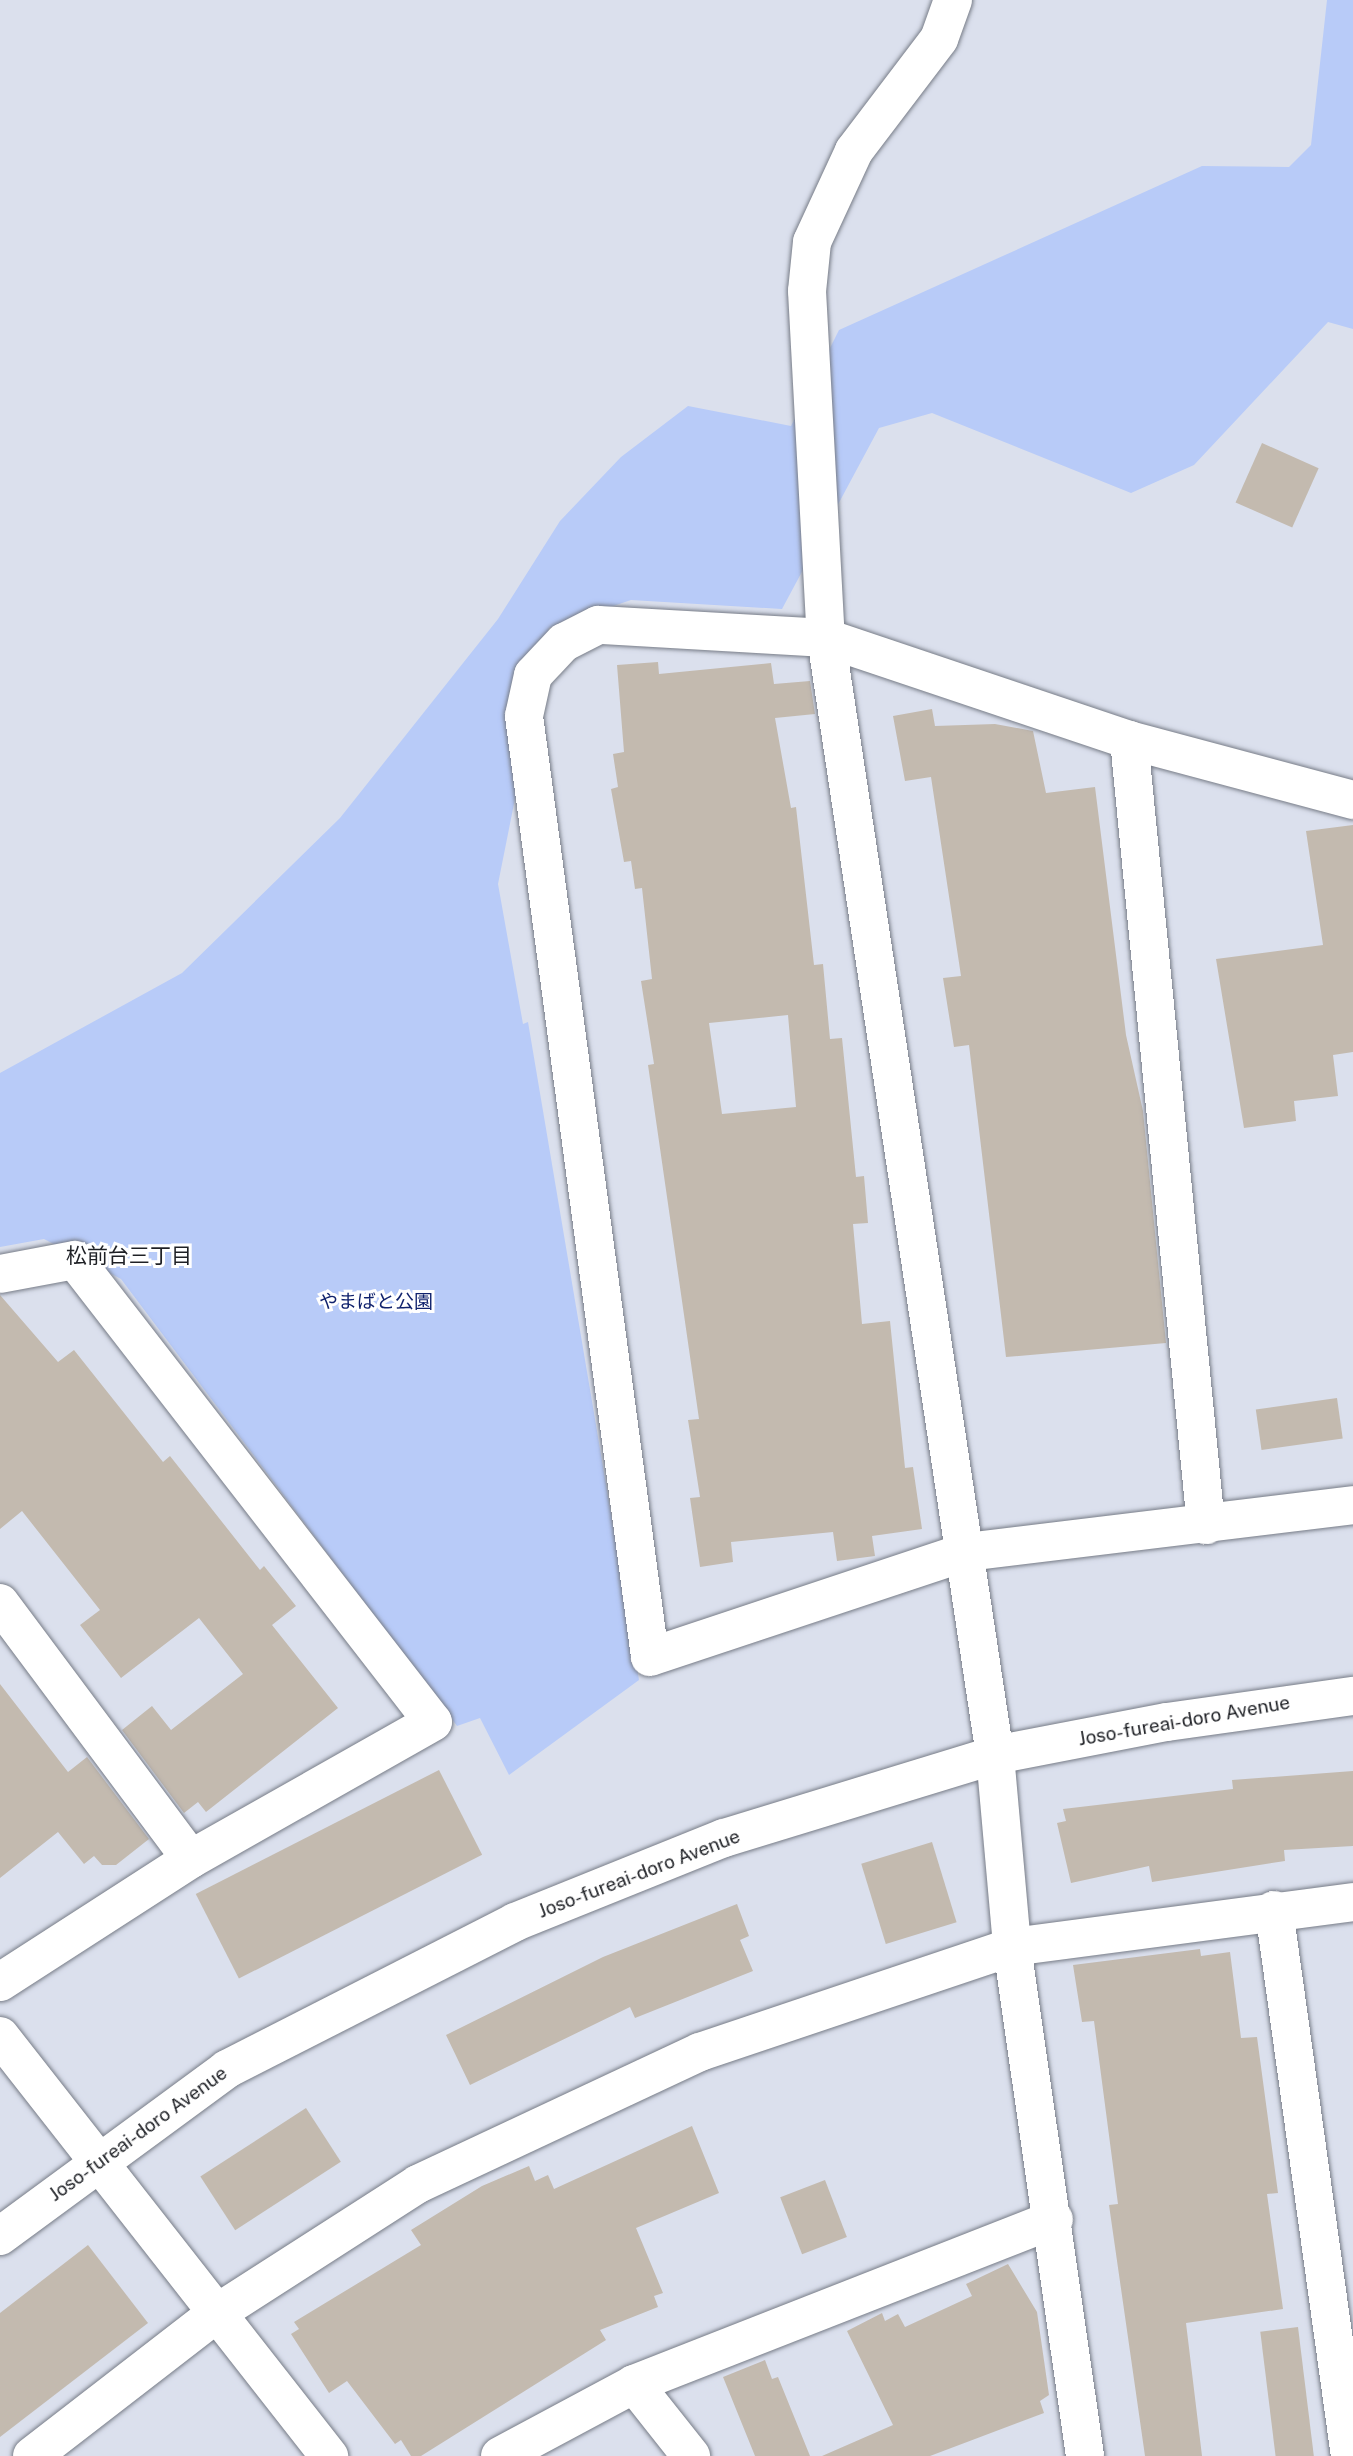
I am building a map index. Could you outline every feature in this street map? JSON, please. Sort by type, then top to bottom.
[{"type":"street","points":[[953,0],[939,39],[854,151],[812,242],[807,291],[826,638],[995,1755],[1012,1947],[1054,2218],[1084,2456]]},
{"type":"street","points":[[1353,800],[1129,740],[826,638],[598,625],[564,642],[533,675],[524,716],[650,1657],[966,1552],[1206,1525],[1353,1504]]},
{"type":"street","points":[[1129,740],[1206,1525]]},
{"type":"street","points":[[0,1274],[75,1260],[433,1722],[191,1859],[0,1982]]},
{"type":"street","points":[[0,1603],[191,1859]]},
{"type":"street","name":"Joso-fureai-doro Avenue","points":[[0,2236],[98,2160],[227,2069],[515,1922],[724,1838],[995,1755],[1167,1722],[1353,1696]]},
{"type":"street","points":[[32,2456],[217,2313],[418,2184],[700,2052],[1012,1947],[1274,1910],[1353,1902]]},
{"type":"street","points":[[1274,1910],[1350,2456]]},
{"type":"street","points":[[0,2036],[329,2456]]},
{"type":"street","points":[[500,2456],[634,2384],[1054,2218]]},
{"type":"street","points":[[634,2384],[691,2456]]},
{"type":"green space","name":"やまばと公園","points":[[1327,0],[1353,0],[1353,329],[1328,322],[1194,465],[1131,493],[932,413],[879,428],[782,609],[631,600],[549,628],[498,884],[523,1024],[528,1022],[639,1680],[509,1775],[480,1718],[457,1726],[121,1279],[44,1239],[0,1247],[0,1073],[182,973],[340,818],[498,619],[560,521],[621,457],[688,406],[791,426],[839,330],[1202,166],[1289,167],[1311,145]]},
{"type":"building","points":[[1262,443],[1319,468],[1292,528],[1236,502]]},
{"type":"building","points":[[658,662],[659,674],[771,663],[774,684],[810,681],[815,714],[775,718],[791,808],[796,807],[814,965],[823,964],[830,1039],[842,1038],[856,1177],[864,1176],[868,1223],[853,1224],[862,1324],[890,1321],[905,1468],[913,1467],[922,1529],[872,1536],[875,1556],[837,1561],[833,1532],[731,1542],[733,1562],[700,1567],[690,1498],[700,1497],[688,1420],[699,1419],[648,1065],[654,1064],[641,981],[652,979],[642,888],[635,889],[631,861],[624,862],[611,789],[618,787],[613,754],[624,752],[617,665]],"holes":[[[788,1015],[796,1107],[722,1114],[709,1023]]]},
{"type":"building","points":[[932,709],[935,726],[995,724],[1033,731],[1046,793],[1095,787],[1126,1035],[1143,1111],[1166,1343],[1006,1357],[969,1045],[954,1047],[943,978],[961,976],[931,777],[905,781],[893,716]]},
{"type":"building","points":[[1353,825],[1353,1052],[1333,1055],[1338,1096],[1294,1101],[1296,1121],[1244,1128],[1216,959],[1323,945],[1306,831]]},
{"type":"building","points":[[0,1295],[58,1362],[74,1350],[163,1462],[170,1456],[260,1570],[264,1566],[296,1606],[272,1625],[338,1708],[206,1812],[198,1802],[184,1813],[122,1730],[152,1706],[171,1730],[243,1674],[199,1618],[121,1678],[80,1625],[100,1610],[22,1511],[0,1529]]},
{"type":"building","points":[[1337,1398],[1343,1439],[1262,1450],[1256,1409]]},
{"type":"building","points":[[0,1684],[68,1772],[87,1757],[149,1839],[116,1865],[102,1865],[94,1856],[84,1864],[58,1832],[0,1878]]},
{"type":"building","points":[[439,1770],[482,1855],[239,1979],[196,1894]]},
{"type":"building","points":[[1353,1771],[1353,1846],[1284,1850],[1285,1861],[1152,1882],[1149,1866],[1071,1883],[1057,1823],[1066,1821],[1063,1809],[1233,1789],[1232,1780]]},
{"type":"building","points":[[932,1842],[957,1922],[886,1944],[861,1864]]},
{"type":"building","points":[[737,1904],[749,1936],[740,1940],[753,1971],[635,2018],[630,2007],[470,2085],[446,2035],[603,1957]]},
{"type":"building","points":[[1200,1949],[1201,1956],[1230,1952],[1241,2038],[1257,2037],[1278,2193],[1267,2194],[1283,2309],[1186,2323],[1202,2456],[1145,2456],[1109,2205],[1118,2204],[1094,2021],[1082,2022],[1073,1965]]},
{"type":"building","points":[[306,2108],[341,2162],[235,2230],[200,2177]]},
{"type":"building","points":[[692,2126],[719,2193],[636,2228],[663,2293],[654,2296],[658,2307],[600,2330],[606,2340],[421,2456],[411,2456],[401,2440],[395,2444],[347,2381],[329,2393],[291,2334],[299,2329],[294,2322],[421,2245],[411,2230],[482,2186],[529,2166],[535,2181],[548,2175],[554,2189]]},
{"type":"building","points":[[825,2180],[847,2237],[802,2254],[780,2197]]},
{"type":"building","points":[[88,2245],[148,2323],[0,2437],[0,2313]]},
{"type":"building","points":[[1008,2264],[1037,2312],[1049,2395],[1040,2401],[1044,2413],[930,2456],[822,2456],[893,2425],[847,2331],[882,2313],[885,2321],[898,2314],[905,2327],[972,2296],[966,2284]]},
{"type":"building","points":[[1298,2327],[1314,2456],[1276,2456],[1260,2332]]},
{"type":"building","points":[[765,2360],[772,2379],[778,2377],[810,2456],[755,2456],[723,2377]]},
{"type":"district","name":"松前台三丁目","points":[[129,1256]]}]
